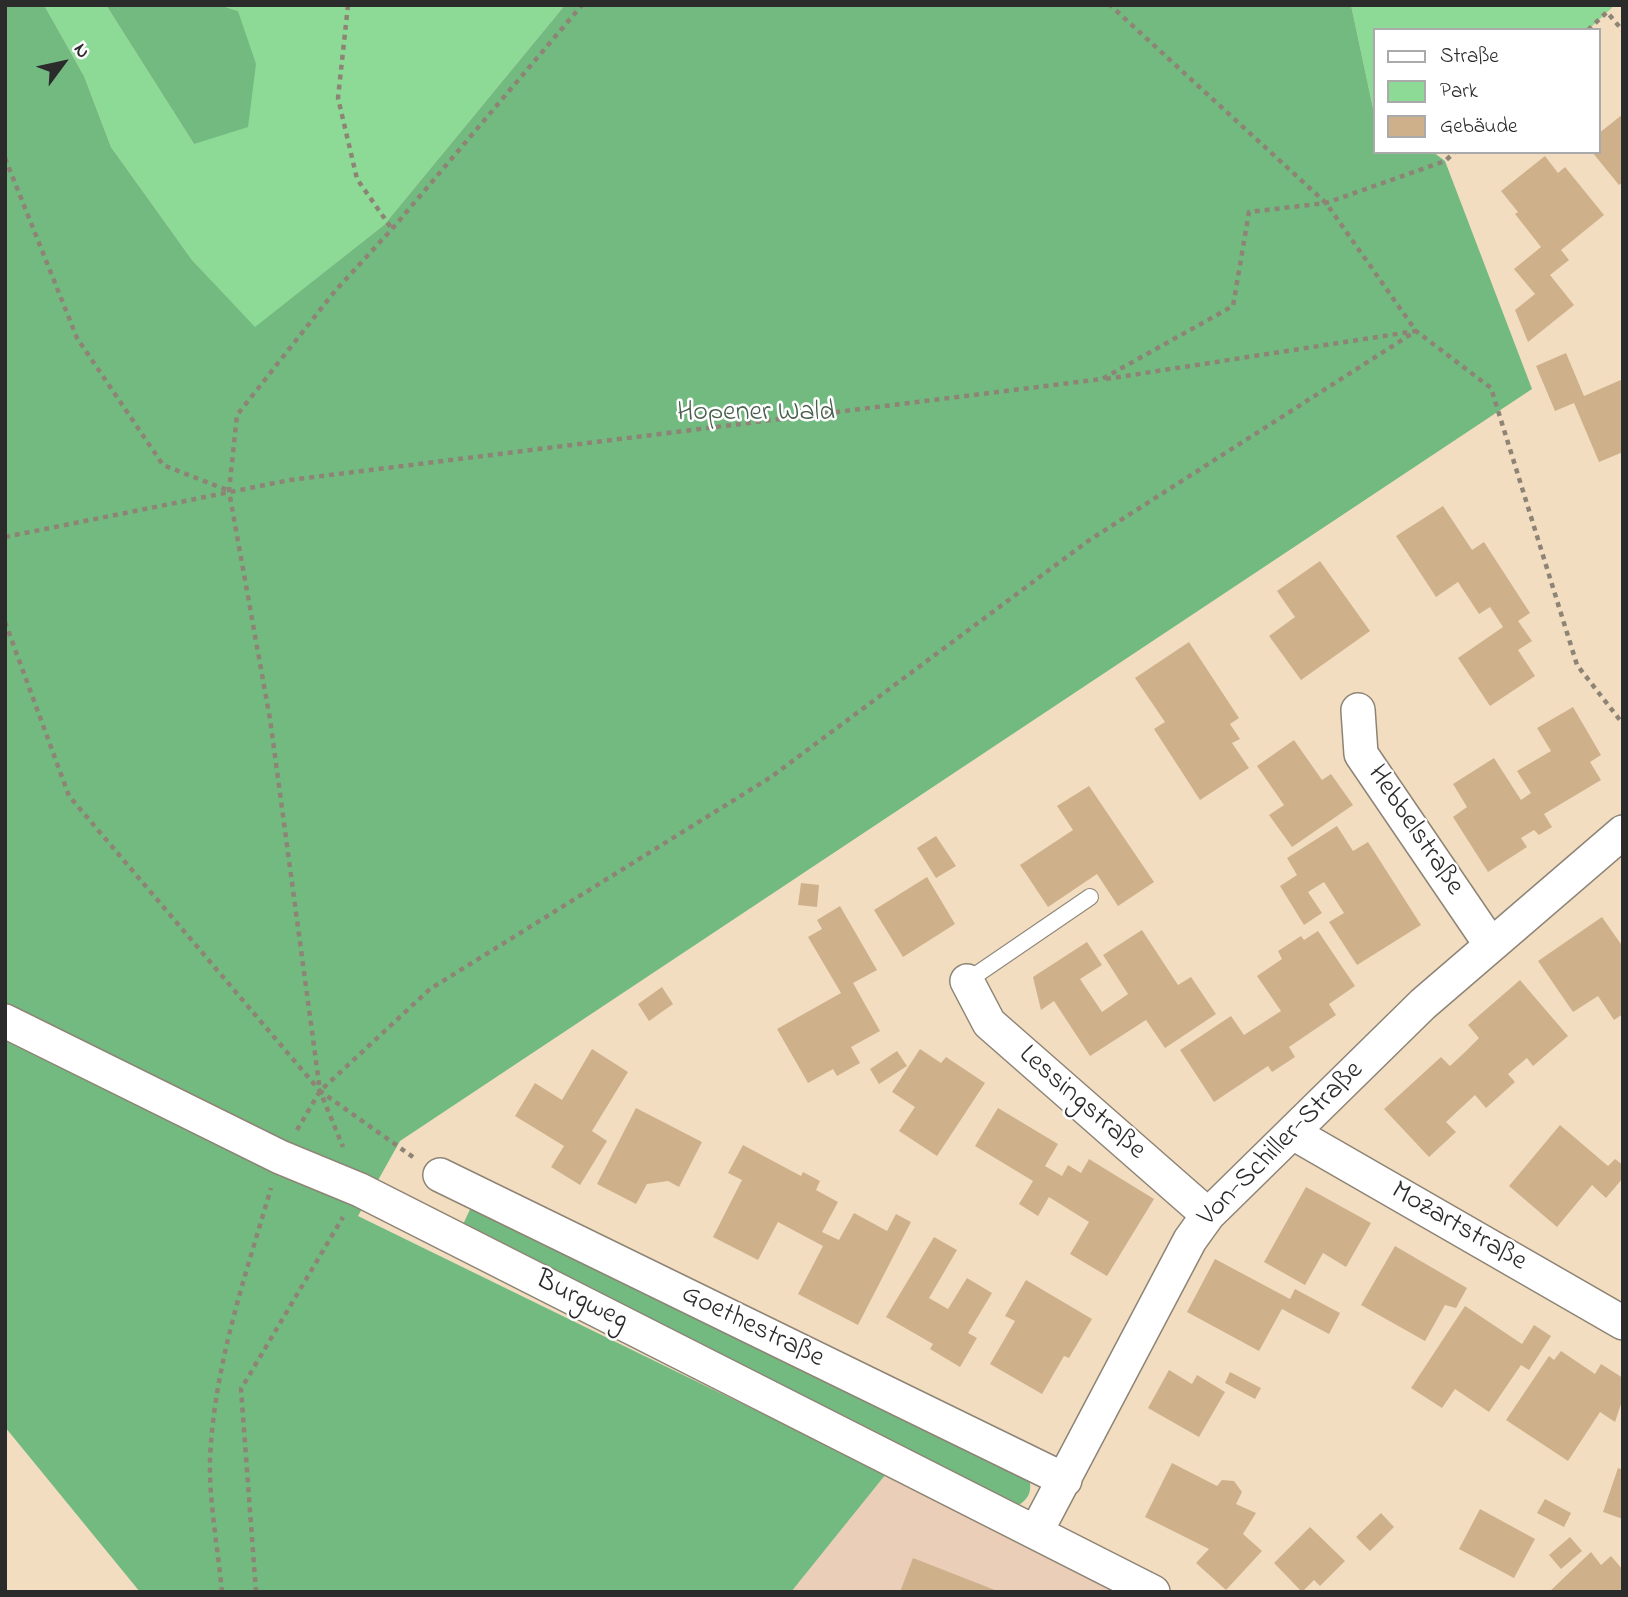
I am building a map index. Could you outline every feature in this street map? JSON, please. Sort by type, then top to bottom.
[{"type":"street","name":"Hebbelstraße","points":[[1358,710],[1361,754],[1491,945]]},
{"type":"street","name":"Von-Schiller-Straße","points":[[1036,1532],[1190,1240],[1208,1215],[1423,1003],[1623,832]]},
{"type":"street","name":"Lessingstraße","points":[[967,981],[989,1023],[1208,1215]]},
{"type":"street","name":"Burgweg","points":[[5,1021],[280,1157],[360,1190],[1153,1592]]},
{"type":"street","name":"Mozartstraße","points":[[1293,1133],[1623,1323]]},
{"type":"street","name":"Goethestraße","points":[[440,1175],[1065,1480]]},
{"type":"lane","points":[[967,981],[1090,897]]},
{"type":"path","points":[[348,5],[338,98],[357,179],[392,229]]},
{"type":"path","points":[[440,1175],[362,1124],[320,1091],[270,719],[229,491],[237,415],[335,291],[392,229],[582,5]]},
{"type":"path","points":[[1110,5],[1326,203],[1416,331],[1491,388],[1577,665],[1623,724]]},
{"type":"path","points":[[1590,28],[1607,12],[1623,31]]},
{"type":"path","points":[[1102,379],[1233,306],[1249,212],[1326,203],[1445,161],[1453,154]]},
{"type":"path","points":[[5,158],[77,338],[163,465],[229,491]]},
{"type":"path","points":[[5,537],[229,491],[304,479],[1102,379],[1416,331]]},
{"type":"path","points":[[222,1592],[210,1460],[223,1352],[280,1157],[320,1091],[430,989],[771,777],[1088,541],[1416,331]]},
{"type":"shaded area","points":[[886,1474],[1118,1592],[791,1592]]},
{"type":"green space","name":"Hopener Wald","points":[[5,5],[44,5],[84,76],[111,147],[192,260],[255,327],[384,225],[565,5],[1351,5],[1372,104],[1372,154],[1436,154],[1445,161],[1532,389],[400,1141],[358,1216],[886,1474],[791,1592],[140,1592],[5,1427]]},
{"type":"green space","points":[[44,5],[106,5],[194,144],[238,11],[219,5],[565,5],[384,225],[255,328],[192,260],[111,147],[84,76]]},
{"type":"green space","points":[[106,5],[219,5],[238,11],[256,64],[248,127],[194,144]]},
{"type":"green space","points":[[1351,5],[1615,5],[1590,28],[1372,28],[1372,104]]},
{"type":"green space","points":[[473,1203],[1029,1477],[1028,1496],[1013,1509],[459,1233]]},
{"type":"building","points":[[1623,114],[1623,182],[1619,185],[1594,154],[1600,154],[1600,132]]},
{"type":"building","points":[[1545,156],[1558,173],[1565,167],[1604,215],[1561,250],[1569,260],[1550,275],[1574,305],[1528,342],[1515,310],[1535,294],[1514,269],[1541,247],[1501,191]]},
{"type":"building","points":[[1566,353],[1584,396],[1623,379],[1623,452],[1599,462],[1574,403],[1555,411],[1536,366]]},
{"type":"building","points":[[1443,506],[1472,550],[1484,542],[1530,613],[1518,621],[1532,641],[1518,650],[1535,676],[1490,706],[1458,658],[1503,627],[1490,607],[1479,614],[1458,582],[1436,597],[1396,536]]},
{"type":"building","points":[[1320,561],[1370,631],[1301,680],[1269,636],[1295,617],[1277,591]]},
{"type":"building","points":[[1189,642],[1239,718],[1230,724],[1240,739],[1232,743],[1249,768],[1200,800],[1154,729],[1165,722],[1135,678]]},
{"type":"building","points":[[1573,707],[1601,755],[1590,762],[1601,780],[1544,814],[1552,827],[1539,835],[1534,830],[1521,838],[1527,847],[1488,872],[1453,817],[1467,807],[1453,784],[1494,758],[1521,800],[1531,793],[1517,771],[1551,751],[1537,728]]},
{"type":"building","points":[[1294,740],[1322,780],[1331,774],[1353,805],[1292,847],[1269,815],[1284,805],[1257,766]]},
{"type":"building","points":[[1089,786],[1154,882],[1118,906],[1097,874],[1048,907],[1020,865],[1073,830],[1057,806]]},
{"type":"building","points":[[1337,826],[1353,851],[1368,842],[1421,925],[1357,965],[1329,922],[1344,913],[1324,882],[1308,892],[1322,913],[1304,925],[1280,886],[1297,875],[1287,858]]},
{"type":"building","points":[[936,836],[956,866],[936,878],[917,848]]},
{"type":"building","points":[[927,877],[955,924],[903,957],[874,910]]},
{"type":"building","points":[[801,883],[819,885],[817,907],[798,905]]},
{"type":"building","points":[[840,906],[877,970],[853,983],[880,1031],[851,1047],[860,1063],[837,1076],[833,1069],[808,1083],[777,1029],[841,993],[808,937],[822,929],[817,920]]},
{"type":"building","points":[[1602,917],[1623,947],[1623,1014],[1614,1020],[1598,996],[1573,1012],[1538,961]]},
{"type":"building","points":[[1142,930],[1178,985],[1191,977],[1216,1014],[1165,1048],[1146,1020],[1090,1056],[1054,1001],[1041,1010],[1033,977],[1087,942],[1102,965],[1080,979],[1102,1012],[1128,994],[1103,955]]},
{"type":"building","points":[[1318,931],[1355,986],[1329,1004],[1336,1015],[1289,1047],[1295,1057],[1272,1072],[1268,1066],[1214,1102],[1180,1050],[1231,1016],[1244,1035],[1281,1011],[1257,976],[1282,959],[1278,951],[1301,936],[1304,940]]},
{"type":"building","points":[[1520,980],[1568,1036],[1533,1066],[1527,1058],[1508,1074],[1515,1082],[1486,1108],[1475,1095],[1446,1122],[1456,1132],[1429,1157],[1384,1109],[1441,1057],[1450,1066],[1464,1053],[1479,1038],[1468,1025]]},
{"type":"building","points":[[662,987],[673,1004],[649,1021],[638,1004]]},
{"type":"building","points":[[592,1049],[628,1072],[592,1131],[607,1141],[580,1185],[551,1167],[564,1146],[515,1116],[535,1083],[562,1100]]},
{"type":"building","points":[[920,1049],[941,1063],[946,1057],[985,1083],[937,1156],[899,1131],[915,1107],[892,1092]]},
{"type":"building","points":[[897,1051],[907,1066],[879,1084],[870,1069]]},
{"type":"building","points":[[636,1108],[702,1142],[679,1187],[668,1181],[647,1184],[636,1204],[597,1184]]},
{"type":"building","points":[[998,1108],[1058,1144],[1045,1166],[1062,1176],[1068,1165],[1081,1173],[1089,1159],[1154,1199],[1107,1276],[1070,1254],[1089,1222],[1049,1197],[1038,1216],[1019,1204],[1033,1181],[975,1146]]},
{"type":"building","points":[[1560,1125],[1608,1166],[1615,1159],[1623,1165],[1623,1178],[1606,1198],[1592,1185],[1557,1227],[1509,1186]]},
{"type":"building","points":[[743,1145],[801,1176],[803,1172],[820,1181],[816,1190],[838,1202],[822,1232],[839,1240],[854,1213],[887,1231],[896,1214],[911,1222],[858,1325],[798,1294],[823,1246],[778,1222],[758,1260],[713,1237],[742,1180],[728,1173]]},
{"type":"building","points":[[1306,1187],[1371,1223],[1346,1267],[1323,1253],[1305,1285],[1264,1262]]},
{"type":"building","points":[[934,1237],[957,1250],[929,1298],[948,1309],[967,1278],[992,1293],[968,1333],[977,1338],[960,1367],[930,1349],[933,1344],[886,1317]]},
{"type":"building","points":[[1395,1246],[1467,1288],[1456,1308],[1445,1305],[1425,1341],[1361,1305]]},
{"type":"building","points":[[1215,1259],[1290,1299],[1295,1289],[1340,1313],[1329,1334],[1282,1309],[1259,1351],[1187,1312]]},
{"type":"building","points":[[1026,1280],[1092,1319],[1069,1358],[1064,1356],[1042,1394],[990,1364],[1015,1321],[1005,1316]]},
{"type":"building","points":[[1465,1306],[1522,1344],[1534,1325],[1551,1336],[1529,1370],[1521,1365],[1489,1412],[1455,1389],[1442,1408],[1411,1388]]},
{"type":"building","points":[[1561,1351],[1595,1374],[1601,1364],[1623,1378],[1623,1398],[1615,1422],[1600,1412],[1568,1461],[1506,1420],[1549,1356],[1554,1360]]},
{"type":"building","points":[[1169,1370],[1192,1384],[1197,1375],[1225,1392],[1199,1437],[1148,1408]]},
{"type":"building","points":[[1230,1372],[1261,1388],[1255,1399],[1225,1383]]},
{"type":"building","points":[[1172,1463],[1217,1486],[1222,1480],[1234,1481],[1242,1492],[1236,1504],[1256,1513],[1243,1534],[1262,1551],[1226,1590],[1196,1563],[1209,1549],[1145,1517]]},
{"type":"building","points":[[1618,1468],[1623,1470],[1623,1519],[1603,1512]]},
{"type":"building","points":[[1545,1499],[1571,1513],[1564,1527],[1537,1513]]},
{"type":"building","points":[[1480,1509],[1535,1539],[1514,1578],[1459,1549]]},
{"type":"building","points":[[1381,1513],[1394,1527],[1370,1551],[1356,1537]]},
{"type":"building","points":[[1310,1527],[1345,1561],[1320,1586],[1314,1580],[1302,1592],[1274,1563]]},
{"type":"building","points":[[1570,1537],[1582,1551],[1561,1569],[1549,1555]]},
{"type":"building","points":[[1591,1552],[1601,1565],[1611,1556],[1623,1570],[1623,1592],[1549,1592]]},
{"type":"building","points":[[913,1558],[1000,1592],[900,1592]]}]
